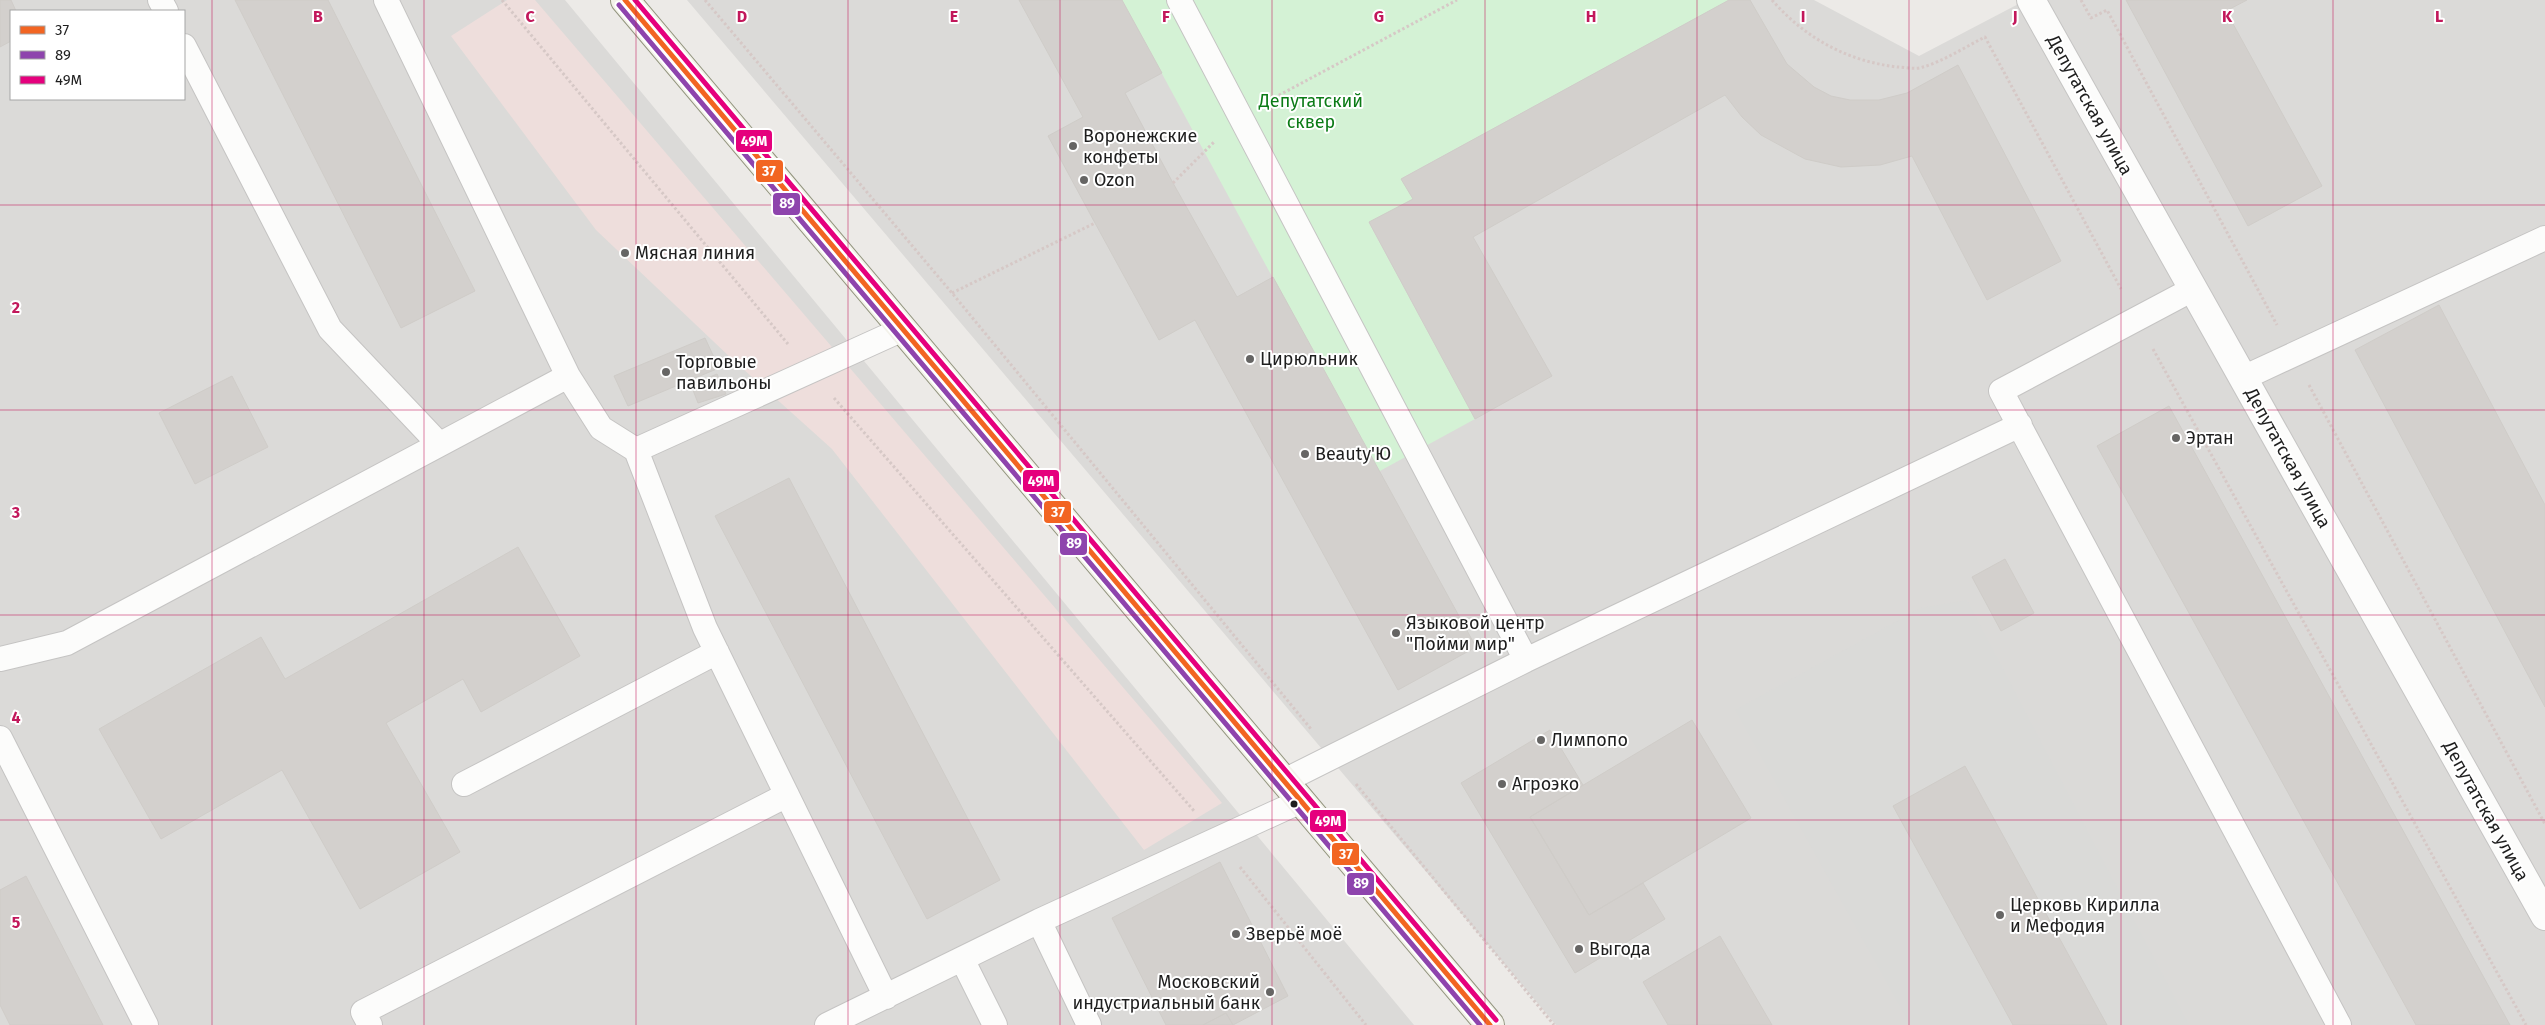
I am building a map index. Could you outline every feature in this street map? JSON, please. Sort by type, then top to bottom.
[{"type":"street","points":[[625,0],[1490,1025]]},
{"type":"street","name":"Депутатская улица","points":[[2031,0],[2545,916]]},
{"type":"lane","points":[[386,0],[568,376],[601,428],[636,450],[705,628],[886,997]]},
{"type":"lane","points":[[1179,0],[1526,660]]},
{"type":"lane","points":[[185,48],[330,329],[439,444]]},
{"type":"lane","points":[[2243,378],[2545,238]]},
{"type":"lane","points":[[2193,289],[2001,391],[2339,1025]]},
{"type":"lane","points":[[636,450],[903,329]]},
{"type":"lane","points":[[0,659],[67,643],[568,376]]},
{"type":"lane","points":[[827,1025],[1039,922],[1218,840],[1293,791],[1334,757],[1526,660],[2020,425]]},
{"type":"lane","points":[[464,784],[717,652]]},
{"type":"lane","points":[[0,738],[146,1025]]},
{"type":"lane","points":[[370,1025],[363,1012],[787,795]]},
{"type":"lane","points":[[1039,922],[1089,1025]]},
{"type":"lane","points":[[962,959],[995,1025]]},
{"type":"path","points":[[502,0],[810,371],[1218,840],[1366,1025]]},
{"type":"path","points":[[705,0],[952,293],[1554,1025]]},
{"type":"path","points":[[1311,78],[1457,0]]},
{"type":"path","points":[[1772,0],[1791,21],[1838,52],[1878,64],[1922,68],[1985,37],[2137,319],[2526,1025]]},
{"type":"path","points":[[2081,0],[2091,18],[2107,10],[2545,824]]},
{"type":"path","points":[[2083,5],[2086,0]]},
{"type":"path","points":[[952,293],[1095,223]]},
{"type":"shaded area","points":[[0,0],[565,0],[1414,1025],[0,1025]]},
{"type":"shaded area","points":[[507,0],[535,0],[1222,803],[1144,850],[832,449],[732,359],[596,230],[451,36]]},
{"type":"shaded area","points":[[687,0],[1814,0],[1919,56],[2026,0],[2545,0],[2545,1025],[1556,1025]]},
{"type":"shaded area","points":[[1967,600],[2189,1025],[1910,1025],[1735,710],[1921,608]]},
{"type":"green space","name":"Депутатский сквер","points":[[1122,0],[1729,0],[1402,178],[1413,199],[1369,223],[1475,419],[1378,472]]},
{"type":"building","points":[[0,0],[11,0],[16,10],[10,10],[10,42],[0,47]]},
{"type":"building","points":[[235,0],[328,0],[475,291],[401,328]]},
{"type":"building","points":[[1019,0],[1122,0],[1162,73],[1125,93],[1173,183],[1237,297],[1273,277],[1476,647],[1398,690],[1195,320],[1159,340],[1048,136],[1083,117]]},
{"type":"building","points":[[1729,0],[1750,0],[1787,64],[1814,87],[1831,96],[1850,100],[1879,100],[1907,93],[1958,65],[2061,261],[1987,300],[1912,156],[1880,165],[1841,167],[1805,159],[1761,135],[1742,117],[1725,95],[1473,237],[1552,376],[1475,419],[1369,222],[1413,199],[1401,179]]},
{"type":"building","points":[[2126,0],[2247,0],[2226,11],[2322,186],[2248,226]]},
{"type":"building","points":[[2439,305],[2545,505],[2545,707],[2355,350]]},
{"type":"building","name":"Торговые павильоны","points":[[705,338],[719,368],[628,406],[614,376]]},
{"type":"building","points":[[717,374],[726,394],[698,403],[691,385]]},
{"type":"building","points":[[232,376],[268,447],[195,484],[159,413]]},
{"type":"building","points":[[2169,406],[2510,1025],[2416,1025],[2097,446]]},
{"type":"building","points":[[789,478],[1000,880],[927,919],[715,516]]},
{"type":"building","points":[[518,547],[580,656],[481,712],[463,679],[386,723],[460,852],[360,909],[282,770],[161,839],[99,729],[261,637],[285,679]]},
{"type":"building","points":[[2005,559],[2034,613],[2001,631],[1972,577]]},
{"type":"building","points":[[1692,720],[1751,818],[1589,915],[1530,817]]},
{"type":"building","points":[[1550,730],[1583,785],[1530,817],[1589,915],[1643,883],[1665,919],[1575,973],[1461,783]]},
{"type":"building","name":"Церковь Кирилла и Мефодия","points":[[1965,766],[2107,1025],[2013,1025],[1893,806]]},
{"type":"building","points":[[1220,862],[1288,996],[1233,1025],[1226,1013],[1203,1025],[1166,1025],[1112,918]]},
{"type":"building","points":[[26,876],[103,1025],[10,1025],[0,1005],[0,890]]},
{"type":"building","points":[[1720,936],[1772,1025],[1668,1025],[1643,982]]},
{"type":"building","points":[[1226,1013],[1233,1025],[1203,1025]]},
{"type":"transit line","name":"37","points":[[625,0],[1490,1025]]},
{"type":"transit line","name":"49М","points":[[635,0],[1496,1020]]},
{"type":"transit line","name":"89","points":[[619,5],[1480,1025]]},
{"type":"place","name":"Воронежские конфеты","points":[[1073,146]]},
{"type":"place","name":"Ozon","points":[[1084,180]]},
{"type":"place","name":"Мясная линия","points":[[625,253]]},
{"type":"place","name":"Цирюльник","points":[[1250,359]]},
{"type":"place","name":"Торговые павильоны","points":[[666,372]]},
{"type":"place","name":"Эртан","points":[[2176,438]]},
{"type":"place","name":"Beauty'Ю","points":[[1305,454]]},
{"type":"place","name":"Языковой центр \"Пойми мир\"","points":[[1396,633]]},
{"type":"place","name":"Лимпопо","points":[[1541,740]]},
{"type":"place","name":"Агроэко","points":[[1502,784]]},
{"type":"place","name":"Церковь Кирилла и Мефодия","points":[[2000,915]]},
{"type":"place","name":"Зверьё моё","points":[[1236,934]]},
{"type":"place","name":"Выгода","points":[[1579,949]]},
{"type":"place","name":"Московский индустриальный банк","points":[[1270,992]]}]
